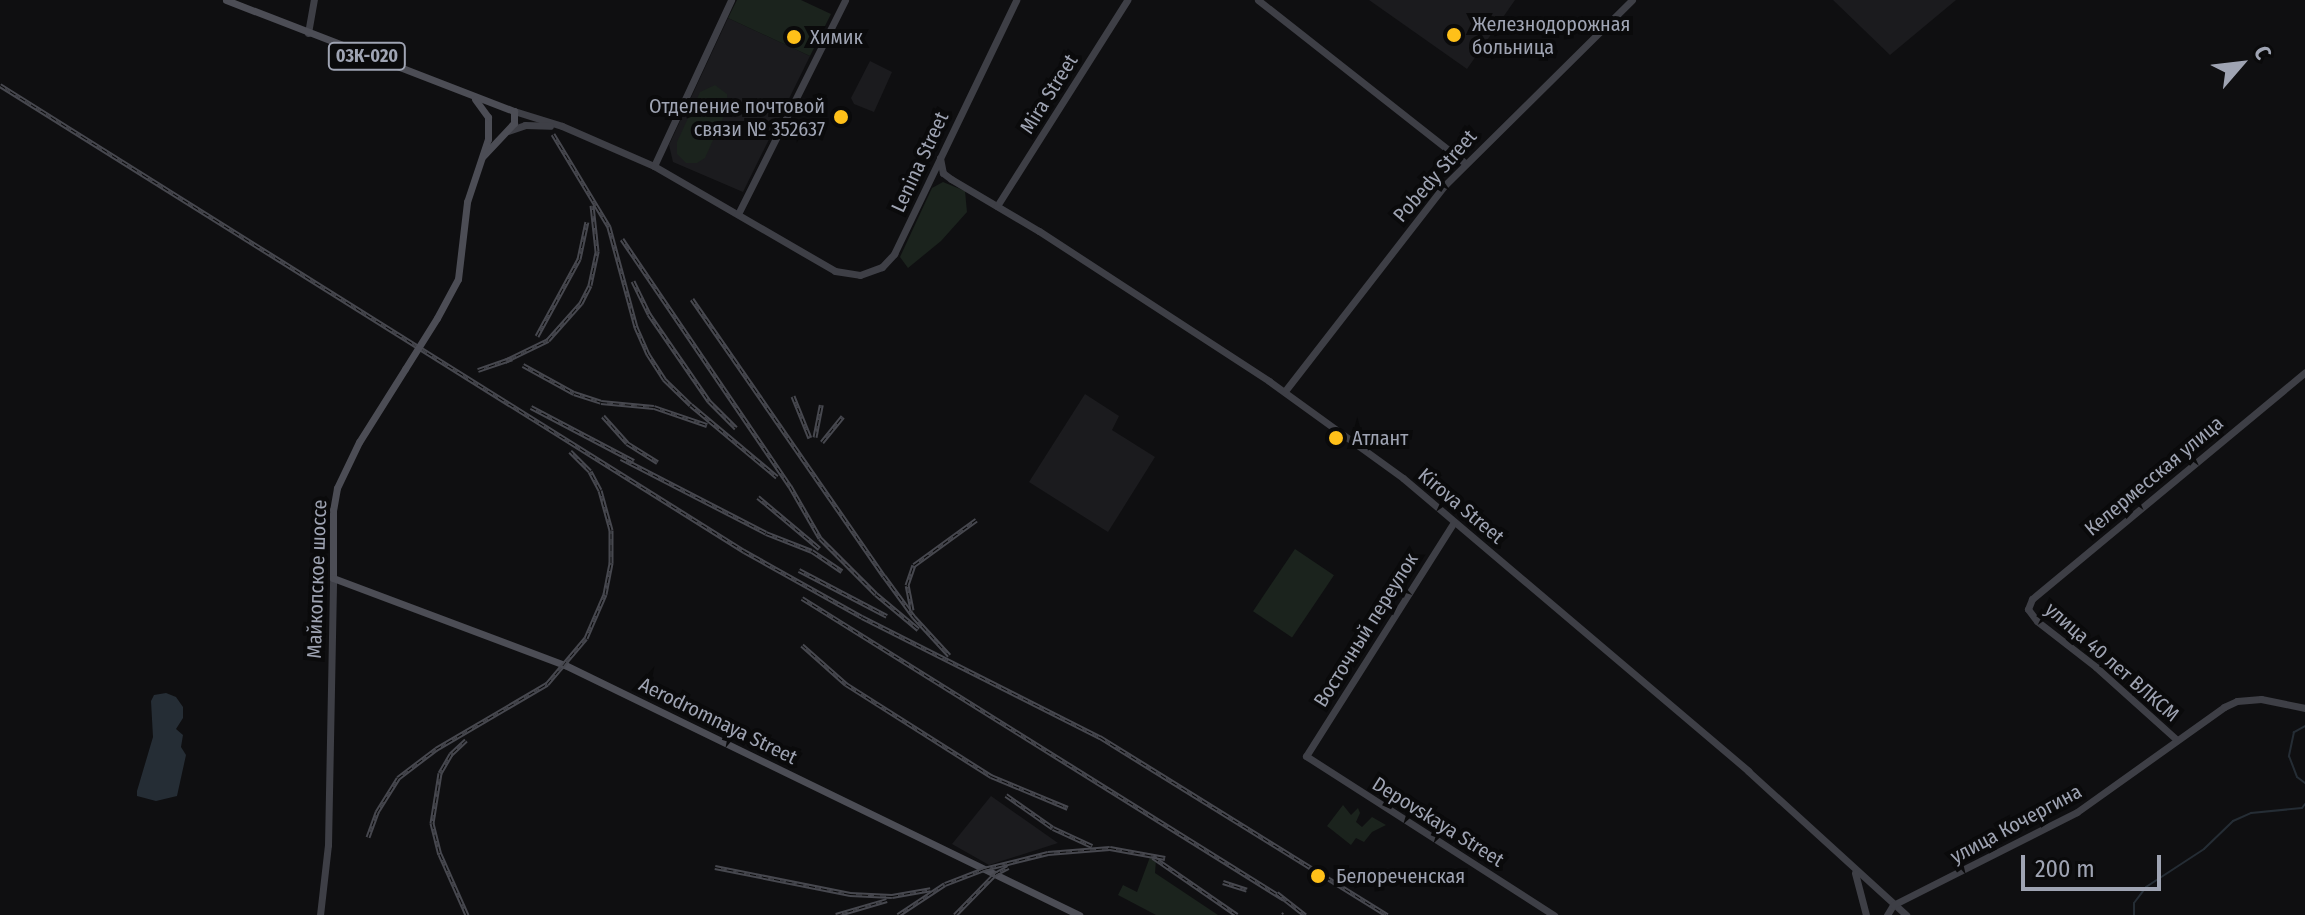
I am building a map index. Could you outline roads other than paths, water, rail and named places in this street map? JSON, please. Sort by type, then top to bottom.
[{"type":"main road","name":"03К-020","points":[[226,0],[511,110]]},
{"type":"main road","points":[[466,94],[486,113],[488,139]]},
{"type":"main road","points":[[483,156],[514,123],[511,110]]},
{"type":"main road","name":"Майкопское шоссе","points":[[333,578],[333,510],[337,488],[359,442],[437,318],[461,267],[467,202],[494,111],[511,110]]},
{"type":"main road","name":"Aerodromnaya Street","points":[[333,578],[565,665],[1079,915]]},
{"type":"street","points":[[308,33],[314,0]]},
{"type":"street","points":[[654,166],[731,0]]},
{"type":"street","points":[[736,213],[842,0]]},
{"type":"street","name":"Lenina Street","points":[[575,132],[654,166],[846,275],[860,275],[882,267],[894,254],[1016,0]]},
{"type":"street","name":"Mira Street","points":[[997,206],[1127,0]]},
{"type":"street","points":[[1258,0],[1465,163]]},
{"type":"street","name":"Pobedy Street","points":[[1285,391],[1425,207],[1465,163],[1632,0]]},
{"type":"street","points":[[511,110],[575,132]]},
{"type":"street","points":[[502,134],[529,124],[575,132]]},
{"type":"street","points":[[940,158],[943,173],[951,179]]},
{"type":"street","points":[[925,188],[940,178],[951,179]]},
{"type":"street","name":"Kirova Street","points":[[951,179],[1285,391],[1378,459],[1737,762],[1906,915]]},
{"type":"street","name":"Келермесская улица","points":[[2028,609],[2032,599],[2305,372]]},
{"type":"street","name":"Восточный переулок","points":[[1306,756],[1454,522]]},
{"type":"street","name":"Майкопское шоссе","points":[[320,915],[328,845],[333,578]]},
{"type":"street","name":"улица 40 лет ВЛКСМ","points":[[2028,609],[2037,621],[2096,667],[2177,740]]},
{"type":"street","name":"улица Кочергина","points":[[1893,905],[2077,812],[2237,701],[2261,699],[2305,708]]},
{"type":"street","name":"Depovskaya Street","points":[[1306,756],[1554,915]]},
{"type":"street","points":[[1855,871],[1866,915]]},
{"type":"street","points":[[1887,915],[1893,905]]},
{"type":"waterway","points":[[2305,726],[2294,732],[2289,756],[2297,777],[2305,783]]},
{"type":"waterway","points":[[2134,915],[2134,903],[2146,887],[2204,849],[2233,821],[2251,813],[2302,808],[2305,804]]},
{"type":"railway","points":[[0,85],[744,551],[862,617],[1100,737],[1387,915]]},
{"type":"railway","points":[[553,134],[609,227],[636,327],[664,379],[777,477]]},
{"type":"railway","points":[[505,361],[548,340],[581,303],[590,285],[597,251],[592,205]]},
{"type":"railway","points":[[537,336],[579,259],[587,222]]},
{"type":"railway","points":[[622,239],[790,486],[820,538],[876,594],[918,629]]},
{"type":"railway","points":[[633,281],[649,314],[709,401],[736,428]]},
{"type":"railway","points":[[692,299],[884,576],[914,617],[949,655]]},
{"type":"railway","points":[[478,370],[512,358]]},
{"type":"railway","points":[[523,365],[574,393],[601,402],[654,407],[707,425]]},
{"type":"railway","points":[[793,396],[810,438]]},
{"type":"railway","points":[[815,437],[821,405]]},
{"type":"railway","points":[[531,407],[634,461]]},
{"type":"railway","points":[[603,416],[627,443],[658,462]]},
{"type":"railway","points":[[822,442],[843,416]]},
{"type":"railway","points":[[368,837],[377,812],[398,778],[436,749],[547,684],[586,638],[605,594],[611,563],[611,530],[600,490],[590,471],[570,451]]},
{"type":"railway","points":[[621,458],[766,533],[812,551],[842,571]]},
{"type":"railway","points":[[758,497],[819,548]]},
{"type":"railway","points":[[912,610],[907,585],[914,565],[976,520]]},
{"type":"railway","points":[[799,570],[887,616]]},
{"type":"railway","points":[[802,598],[1284,899]]},
{"type":"railway","points":[[802,645],[846,684],[991,776],[1068,808]]},
{"type":"railway","points":[[466,740],[451,754],[440,773],[432,823],[440,854],[467,915]]},
{"type":"railway","points":[[1006,795],[1053,828],[1092,846]]},
{"type":"railway","points":[[898,915],[945,884],[984,869],[1048,853],[1110,848],[1165,858]]},
{"type":"railway","points":[[1153,857],[1237,915]]},
{"type":"railway","points":[[715,867],[850,894],[892,896],[930,889]]},
{"type":"railway","points":[[955,915],[995,874],[1008,867]]},
{"type":"railway","points":[[1223,882],[1247,890]]},
{"type":"railway","points":[[1277,893],[1305,915]]},
{"type":"railway","points":[[836,915],[887,900]]},
{"type":"place","name":"Железнодорожная больница","points":[[1454,35]]},
{"type":"place","name":"Химик","points":[[794,37]]},
{"type":"place","name":"Отделение почтовой связи № 352637","points":[[841,117]]},
{"type":"place","name":"Атлант","points":[[1336,438]]},
{"type":"place","name":"Белореченская","points":[[1318,876]]}]
